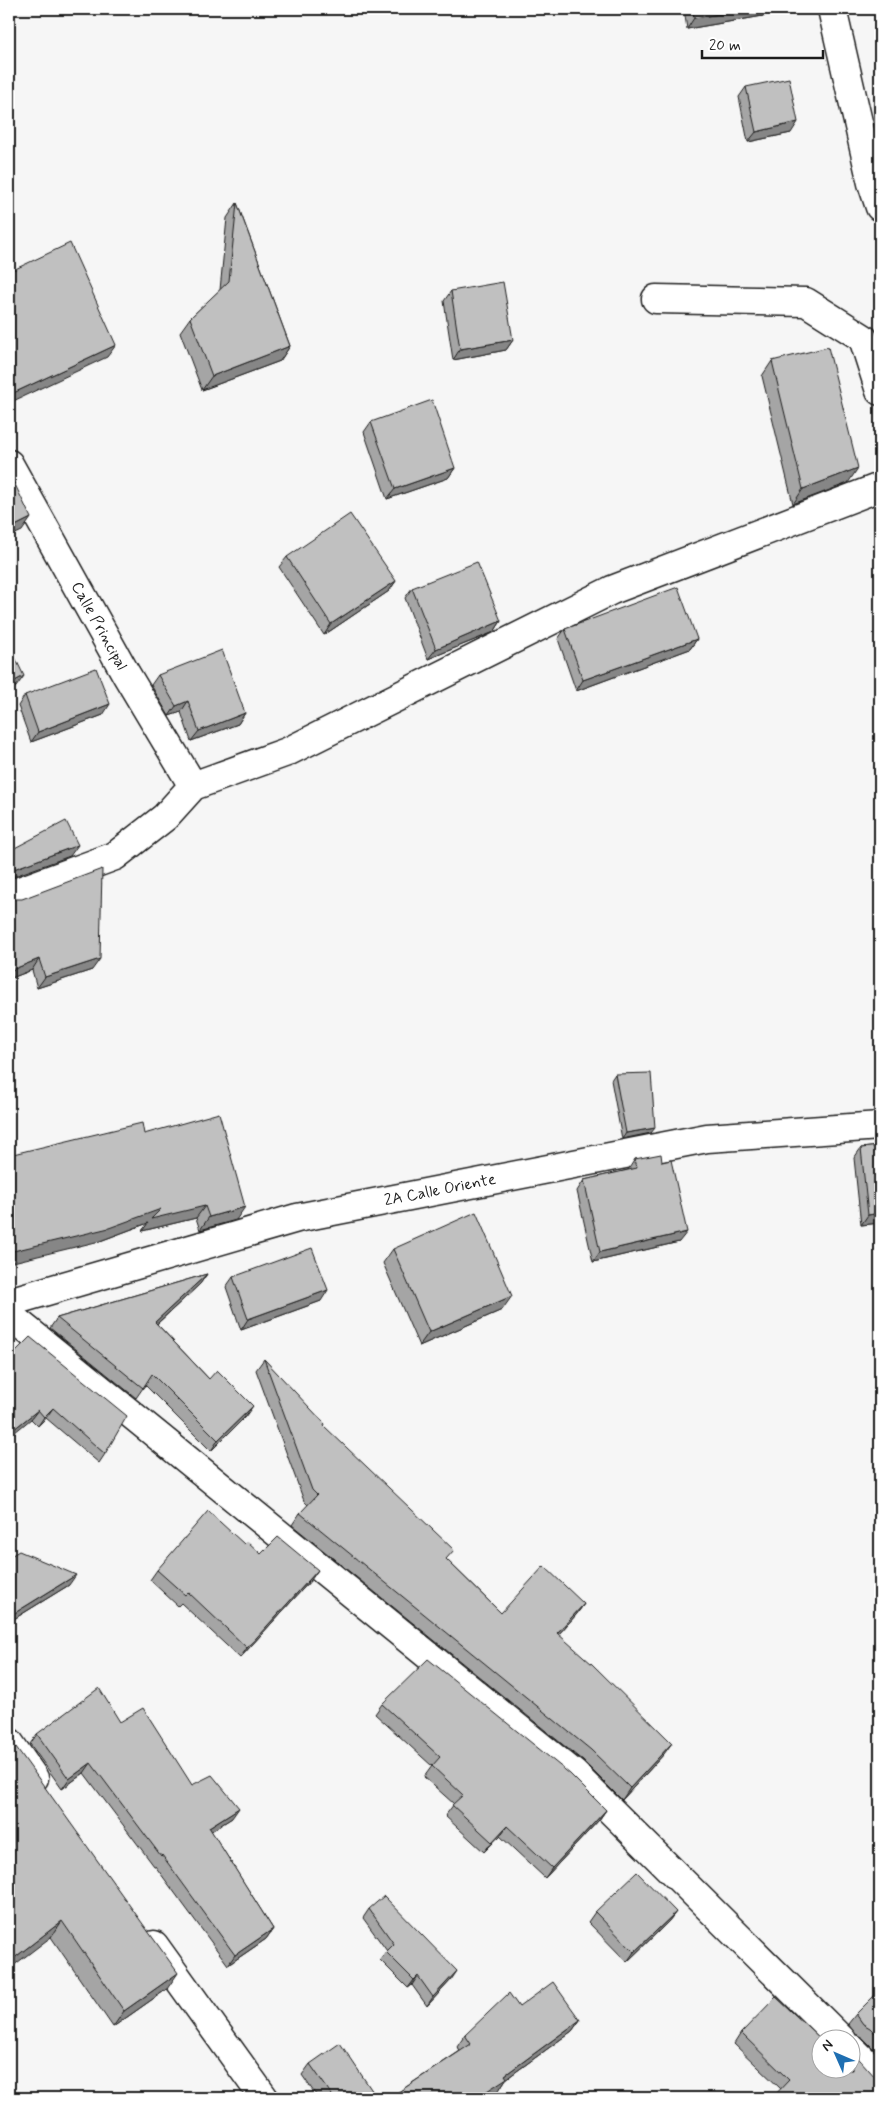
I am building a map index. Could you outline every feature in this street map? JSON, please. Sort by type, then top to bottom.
[{"type":"street","points":[[832,9],[872,184],[880,208]]},
{"type":"street","points":[[656,299],[806,302],[863,338],[880,391]]},
{"type":"street","name":"Calle Principal","points":[[9,464],[126,674],[193,786]]},
{"type":"street","points":[[9,895],[115,856],[165,817],[193,786],[287,752],[612,590],[880,487]]},
{"type":"street","name":"2A Calle Oriente","points":[[9,1302],[297,1218],[707,1138],[880,1126]]},
{"type":"street","points":[[9,1315],[573,1773],[832,2030]]},
{"type":"street","points":[[9,1742],[49,1799]]},
{"type":"street","points":[[142,1928],[264,2098]]},
{"type":"street","points":[[862,2059],[880,2077]]},
{"type":"building","points":[[693,9],[752,9],[694,18]]},
{"type":"building","points":[[789,78],[798,122],[756,132],[746,87]]},
{"type":"building","points":[[237,203],[290,346],[212,376],[190,318],[229,281]]},
{"type":"building","points":[[70,243],[116,345],[9,395],[9,272]]},
{"type":"building","points":[[503,282],[513,340],[460,349],[451,291]]},
{"type":"building","points":[[828,347],[858,468],[803,489],[772,361]]},
{"type":"building","points":[[432,400],[455,468],[395,489],[371,422]]},
{"type":"building","points":[[9,472],[31,518],[9,529]]},
{"type":"building","points":[[350,514],[396,581],[331,624],[287,557]]},
{"type":"building","points":[[477,562],[501,621],[436,649],[412,588]]},
{"type":"building","points":[[678,587],[697,639],[583,680],[565,629]]},
{"type":"building","points":[[9,645],[24,676],[9,684]]},
{"type":"building","points":[[222,650],[245,713],[199,731],[188,701],[176,706],[158,675]]},
{"type":"building","points":[[96,668],[110,704],[38,732],[25,695]]},
{"type":"building","points":[[66,821],[78,845],[9,871],[9,851]]},
{"type":"building","points":[[102,869],[100,959],[45,977],[39,959],[9,971],[9,897],[22,899]]},
{"type":"building","points":[[651,1073],[655,1128],[626,1133],[615,1074]]},
{"type":"building","points":[[219,1113],[245,1207],[209,1217],[205,1206],[151,1219],[161,1209],[109,1228],[9,1252],[9,1155],[142,1123],[144,1134]]},
{"type":"building","points":[[880,1146],[880,1213],[868,1215],[861,1148]]},
{"type":"building","points":[[661,1154],[662,1162],[671,1160],[687,1232],[600,1252],[584,1180],[637,1168],[635,1159]]},
{"type":"building","points":[[476,1212],[512,1296],[429,1332],[393,1249]]},
{"type":"building","points":[[312,1248],[328,1290],[248,1319],[233,1277]]},
{"type":"building","points":[[207,1274],[155,1322],[209,1379],[217,1370],[253,1406],[218,1440],[152,1374],[143,1388],[57,1318]]},
{"type":"building","points":[[30,1337],[127,1416],[105,1454],[53,1408],[44,1417],[38,1410],[9,1433],[9,1358]]},
{"type":"building","points":[[264,1359],[325,1424],[324,1426],[454,1550],[446,1559],[501,1613],[544,1566],[584,1604],[557,1633],[592,1664],[672,1743],[630,1788],[591,1750],[300,1513],[317,1495],[312,1490]]},
{"type":"building","points":[[208,1511],[244,1544],[247,1541],[261,1554],[278,1537],[318,1570],[247,1648],[188,1592],[185,1595],[157,1570]]},
{"type":"building","points":[[19,1551],[76,1575],[13,1614],[9,1607],[9,1557]]},
{"type":"building","points":[[428,1659],[570,1774],[606,1810],[552,1868],[507,1826],[492,1842],[452,1805],[463,1795],[432,1766],[440,1757],[382,1704]]},
{"type":"building","points":[[99,1688],[120,1722],[143,1708],[192,1785],[212,1775],[239,1808],[209,1827],[273,1929],[235,1955],[162,1855],[91,1763],[69,1779],[37,1734]]},
{"type":"building","points":[[16,1747],[178,1973],[124,2011],[62,1921],[9,1962],[9,1752]]},
{"type":"building","points":[[637,1872],[676,1912],[634,1952],[595,1912]]},
{"type":"building","points":[[384,1896],[457,1971],[433,1997],[418,1976],[414,1980],[386,1952],[394,1944],[369,1909]]},
{"type":"building","points":[[553,1982],[580,2020],[505,2075],[507,2078],[476,2098],[383,2098],[389,2094],[391,2097],[471,2044],[465,2035],[509,1993],[519,2007]]},
{"type":"building","points":[[880,1990],[880,2038],[863,2024],[856,2014]]},
{"type":"building","points":[[776,1997],[812,2031],[812,2080],[862,2080],[862,2062],[880,2080],[880,2098],[772,2098],[789,2080],[741,2033]]},
{"type":"building","points":[[340,2043],[377,2098],[334,2098],[310,2064]]}]
